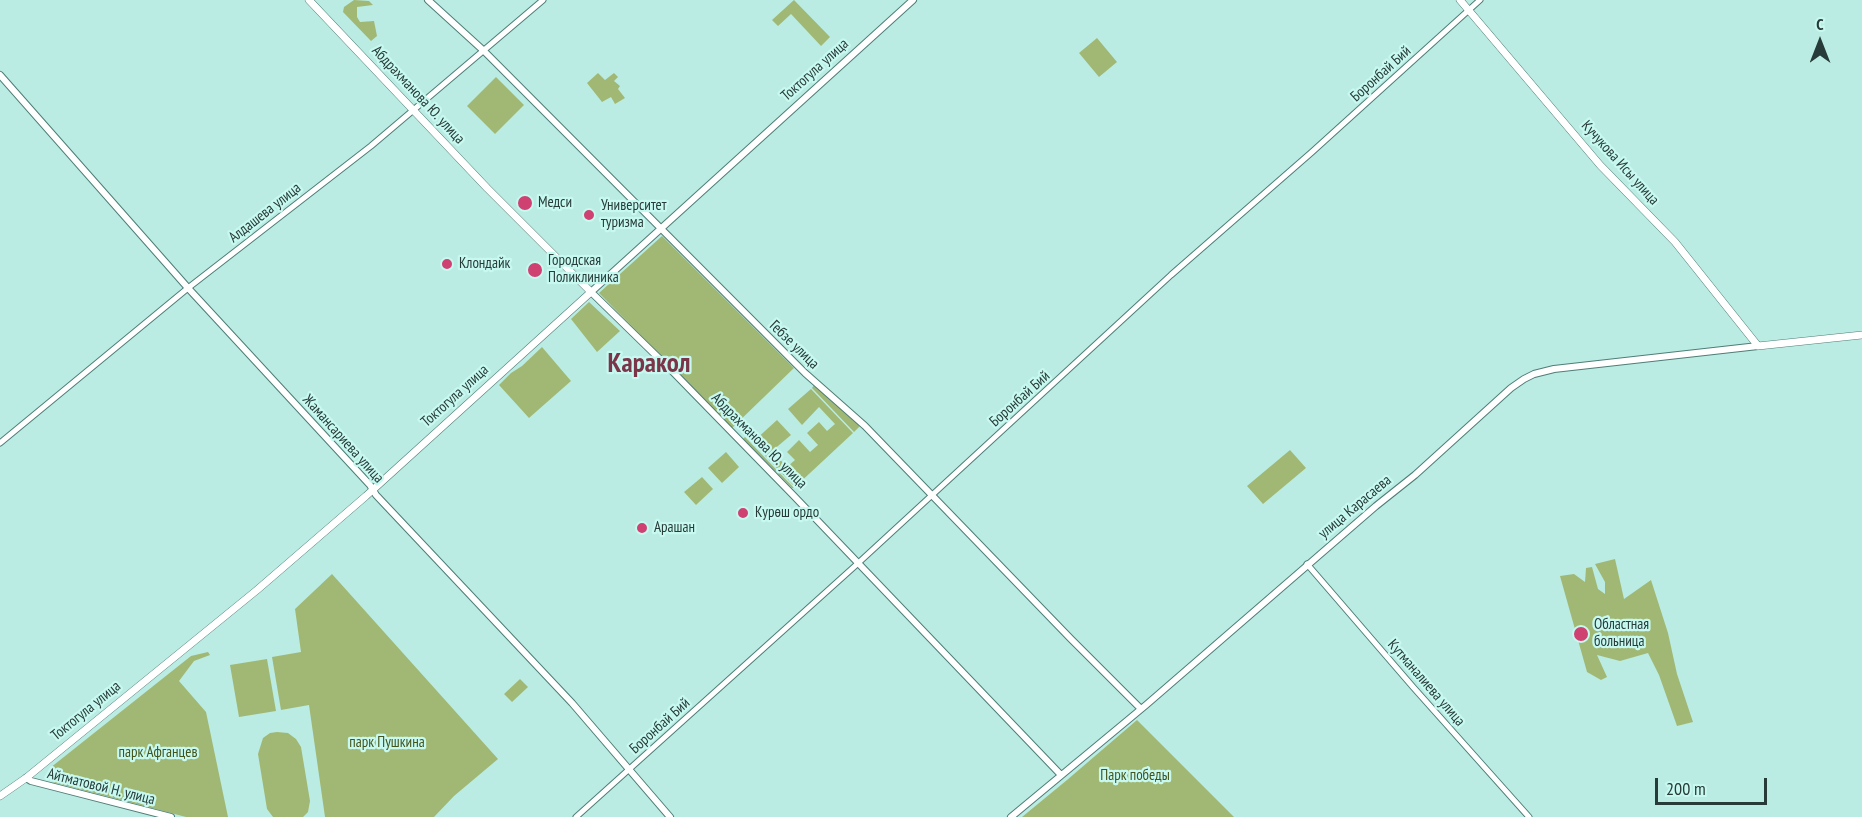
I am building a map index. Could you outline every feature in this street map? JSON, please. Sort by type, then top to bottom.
[{"type":"main road","name":"Абдрахманова Ю. улица","points":[[309,0],[530,232],[673,372],[859,562],[1061,775]]},
{"type":"main road","name":"Гебзе улица","points":[[428,0],[484,51],[806,373],[865,426],[1141,709]]},
{"type":"main road","name":"Токтогула улица","points":[[0,796],[26,778],[212,628],[373,489],[913,0]]},
{"type":"main road","name":"Кучукова Исы улица","points":[[1460,0],[1600,165],[1675,242],[1758,346]]},
{"type":"main road","name":"Жамансариева улица","points":[[0,75],[188,288],[572,702],[670,817]]},
{"type":"main road","name":"улица Карасаева","points":[[1011,817],[1141,709],[1307,564],[1415,474],[1511,388],[1534,374],[1554,369],[1862,335]]},
{"type":"main road","name":"Айтматовой Н. улица","points":[[26,778],[171,817]]},
{"type":"street","name":"Алдашева улица","points":[[0,443],[188,288],[414,111],[543,0]]},
{"type":"street","name":"Боронбай Бий","points":[[576,817],[1060,379],[1171,275],[1376,95],[1480,0]]},
{"type":"street","name":"Кутманалиева улица","points":[[1307,564],[1529,817]]},
{"type":"green space","points":[[354,0],[369,1],[373,5],[357,7],[357,17],[360,22],[374,21],[377,36],[371,41],[343,12],[344,7]]},
{"type":"green space","points":[[794,0],[830,37],[821,46],[791,14],[778,26],[772,20]]},
{"type":"green space","points":[[1097,38],[1117,62],[1099,77],[1079,53]]},
{"type":"green space","points":[[598,73],[605,80],[614,73],[618,77],[614,81],[620,86],[618,89],[625,98],[615,104],[611,97],[602,102],[587,83]]},
{"type":"green space","points":[[496,77],[524,105],[495,134],[467,106]]},
{"type":"green space","points":[[662,236],[794,368],[732,428],[599,293]]},
{"type":"green space","points":[[589,302],[620,331],[597,352],[571,319]]},
{"type":"green space","points":[[542,347],[571,381],[529,418],[499,385]]},
{"type":"green space","points":[[814,385],[860,426],[854,432],[812,388]]},
{"type":"green space","points":[[811,389],[853,433],[795,487],[746,436],[748,435],[754,441],[777,420],[791,435],[772,451],[787,467],[795,460],[787,452],[799,440],[810,452],[818,445],[807,433],[819,422],[827,431],[835,424],[819,407],[802,425],[788,409]]},
{"type":"green space","points":[[745,437],[794,488],[743,439]]},
{"type":"green space","points":[[1290,450],[1306,468],[1263,504],[1247,486]]},
{"type":"green space","points":[[726,452],[739,467],[722,483],[708,468]]},
{"type":"green space","points":[[702,477],[713,489],[696,505],[684,492]]},
{"type":"green space","points":[[1615,559],[1624,599],[1651,580],[1693,722],[1677,726],[1659,675],[1648,653],[1620,661],[1597,655],[1607,677],[1601,680],[1587,672],[1560,576],[1574,574],[1585,582],[1586,568],[1592,567],[1598,589],[1605,594],[1605,582],[1595,564]]},
{"type":"green space","name":"парк Пушкина","points":[[332,574],[498,759],[454,796],[434,817],[325,817],[309,705],[281,710],[272,657],[301,652],[295,609]]},
{"type":"green space","name":"парк Афганцев","points":[[208,652],[210,655],[194,661],[179,681],[206,712],[228,817],[186,817],[52,782],[50,768],[191,656]]},
{"type":"green space","points":[[267,659],[276,711],[239,717],[230,665]]},
{"type":"green space","points":[[520,679],[528,687],[512,702],[504,694]]},
{"type":"green space","name":"Парк победы","points":[[1137,720],[1234,817],[1022,817],[1067,780]]},
{"type":"green space","points":[[270,733],[288,733],[301,747],[310,801],[308,812],[303,817],[273,817],[267,809],[258,754],[263,738]]},
{"type":"place","name":"Медси","points":[[525,203]]},
{"type":"place","name":"Университет туризма","points":[[589,215]]},
{"type":"place","name":"Клондайк","points":[[447,264]]},
{"type":"place","name":"Городская Поликлиника","points":[[535,270]]},
{"type":"place","name":"Курөш ордо","points":[[743,513]]},
{"type":"place","name":"Арашан","points":[[642,528]]},
{"type":"place","name":"Областная больница","points":[[1581,634]]},
{"type":"district","name":"Каракол","points":[[649,364]]}]
